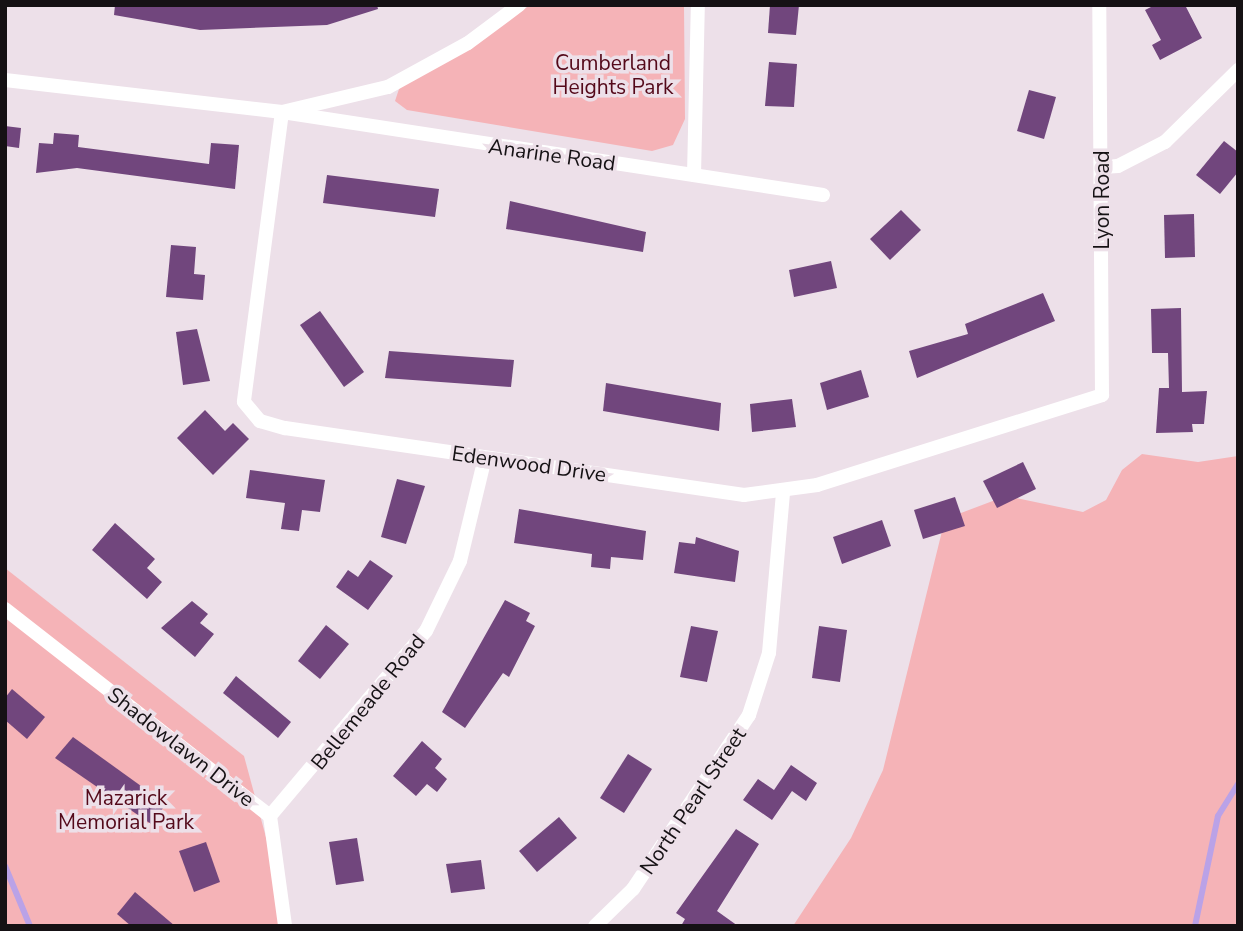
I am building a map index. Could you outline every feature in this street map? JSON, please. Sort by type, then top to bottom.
[{"type":"street","name":"Anarine Road","points":[[282,112],[388,87],[468,43],[519,5]]},
{"type":"street","points":[[694,175],[698,5]]},
{"type":"street","name":"Lyon Road","points":[[1099,5],[1103,167],[1102,395]]},
{"type":"street","points":[[1103,167],[1118,166],[1165,142],[1238,70]]},
{"type":"street","name":"Anarine Road","points":[[5,80],[282,112],[823,195]]},
{"type":"street","name":"Edenwood Drive","points":[[282,112],[243,389],[250,413],[285,428],[744,495],[783,494],[1102,395]]},
{"type":"street","name":"Bellemeade Road","points":[[270,816],[426,631],[460,561],[485,458]]},
{"type":"street","name":"North Pearl Street","points":[[595,926],[634,889],[749,715],[769,653],[783,494]]},
{"type":"street","name":"Shadowlawn Drive","points":[[5,609],[270,816],[285,926]]},
{"type":"green space","name":"Cumberland Heights Park","points":[[530,5],[684,5],[685,119],[673,145],[652,151],[407,110],[395,101],[402,80],[486,37]]},
{"type":"green space","points":[[1142,454],[1198,462],[1238,456],[1238,926],[793,926],[851,838],[883,770],[945,519],[1006,496],[1083,512],[1106,500],[1122,470]]},
{"type":"green space","name":"Mazarick Memorial Park","points":[[5,568],[244,756],[290,926],[5,926]]},
{"type":"building","points":[[115,5],[377,5],[378,9],[327,25],[200,30],[114,15]]},
{"type":"building","points":[[770,5],[799,5],[796,35],[768,33]]},
{"type":"building","points":[[1155,5],[1185,5],[1202,38],[1160,60],[1152,45],[1161,40],[1145,10]]},
{"type":"building","points":[[769,62],[797,64],[794,107],[765,106]]},
{"type":"building","points":[[1029,90],[1056,97],[1044,139],[1017,131]]},
{"type":"building","points":[[5,126],[21,128],[19,148],[5,146]]},
{"type":"building","points":[[54,133],[79,135],[78,147],[209,164],[211,143],[239,145],[235,189],[77,168],[36,173],[39,143],[53,144]]},
{"type":"building","points":[[1224,141],[1238,152],[1238,172],[1220,194],[1196,175]]},
{"type":"building","points":[[327,175],[439,189],[435,217],[323,203]]},
{"type":"building","points":[[510,201],[646,232],[643,252],[506,229]]},
{"type":"building","points":[[901,210],[921,230],[890,260],[870,239]]},
{"type":"building","points":[[1194,214],[1195,257],[1165,258],[1164,215]]},
{"type":"building","points":[[171,245],[196,247],[194,274],[205,275],[203,300],[166,297]]},
{"type":"building","points":[[831,261],[837,288],[794,297],[789,270]]},
{"type":"building","points":[[1043,293],[1055,321],[917,378],[909,351],[968,334],[965,324]]},
{"type":"building","points":[[1181,308],[1182,392],[1207,391],[1204,424],[1192,424],[1193,432],[1156,433],[1159,388],[1169,388],[1168,353],[1152,353],[1151,309]]},
{"type":"building","points":[[320,311],[364,372],[344,387],[300,325]]},
{"type":"building","points":[[197,329],[210,381],[183,385],[176,332]]},
{"type":"building","points":[[389,351],[514,360],[511,387],[385,378]]},
{"type":"building","points":[[861,370],[869,397],[827,410],[820,383]]},
{"type":"building","points":[[606,383],[721,403],[719,431],[603,411]]},
{"type":"building","points":[[792,399],[796,427],[752,432],[750,404]]},
{"type":"building","points":[[205,410],[225,431],[233,423],[249,439],[213,475],[177,438]]},
{"type":"building","points":[[1023,462],[1036,489],[997,508],[983,481]]},
{"type":"building","points":[[250,470],[325,480],[320,512],[302,510],[299,531],[281,529],[285,503],[246,498]]},
{"type":"building","points":[[397,479],[425,486],[406,544],[381,537]]},
{"type":"building","points":[[955,497],[965,526],[923,539],[914,510]]},
{"type":"building","points":[[519,509],[646,531],[643,560],[611,557],[610,569],[591,567],[592,554],[514,543]]},
{"type":"building","points":[[882,520],[891,546],[842,564],[833,537]]},
{"type":"building","points":[[115,523],[155,559],[147,568],[162,582],[147,599],[92,550]]},
{"type":"building","points":[[696,537],[739,551],[735,582],[674,573],[679,542],[695,544]]},
{"type":"building","points":[[370,560],[393,576],[368,610],[336,587],[348,570],[358,577]]},
{"type":"building","points":[[505,600],[530,613],[526,621],[535,626],[509,677],[503,673],[465,728],[442,712]]},
{"type":"building","points":[[192,601],[208,614],[200,623],[214,634],[195,657],[161,628]]},
{"type":"building","points":[[326,625],[349,644],[320,679],[298,661]]},
{"type":"building","points":[[691,626],[718,631],[707,682],[680,677]]},
{"type":"building","points":[[819,626],[847,630],[840,682],[812,678]]},
{"type":"building","points":[[236,676],[291,722],[278,738],[223,693]]},
{"type":"building","points":[[12,689],[45,717],[27,739],[5,720],[5,698]]},
{"type":"building","points":[[73,737],[166,804],[151,824],[55,758]]},
{"type":"building","points":[[422,741],[442,759],[435,768],[447,779],[437,792],[427,784],[416,796],[393,776]]},
{"type":"building","points":[[628,754],[652,769],[624,813],[600,798]]},
{"type":"building","points":[[791,765],[817,783],[806,801],[792,791],[772,820],[743,800],[758,779],[774,790]]},
{"type":"building","points":[[559,817],[577,838],[537,872],[519,851]]},
{"type":"building","points":[[736,829],[759,844],[717,911],[738,926],[681,926],[685,919],[676,913]]},
{"type":"building","points":[[357,838],[364,881],[336,885],[329,842]]},
{"type":"building","points":[[206,842],[220,882],[194,892],[179,851]]},
{"type":"building","points":[[481,860],[485,889],[451,893],[446,864]]},
{"type":"building","points":[[135,892],[175,926],[131,926],[117,914]]},
{"type":"waterway","points":[[1195,926],[1218,816],[1238,784]]},
{"type":"waterway","points":[[5,866],[30,926]]}]
